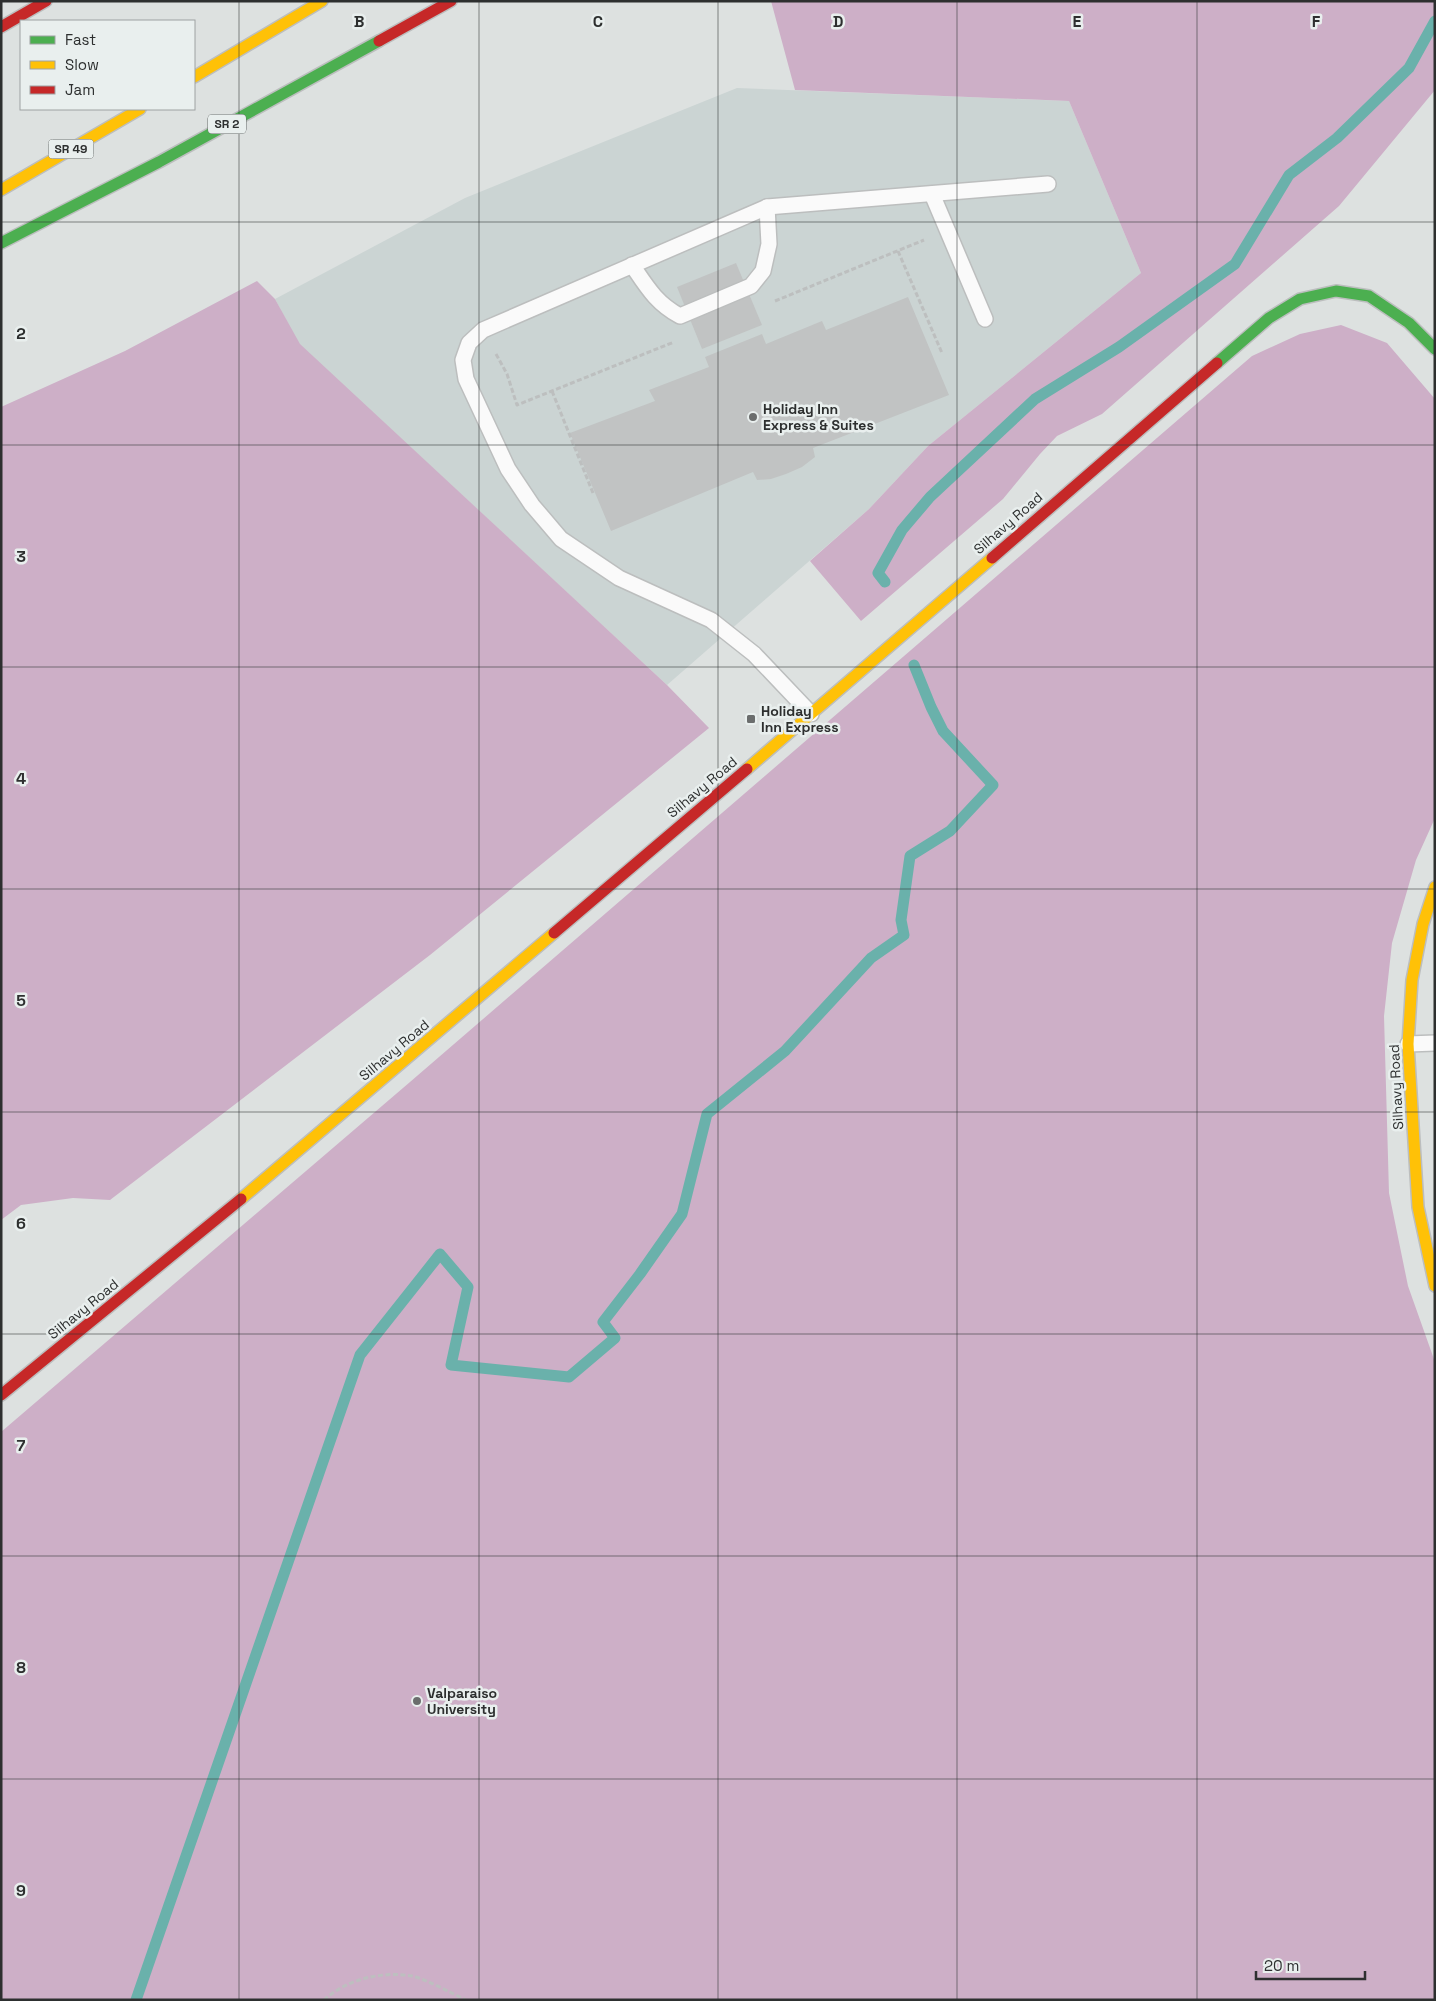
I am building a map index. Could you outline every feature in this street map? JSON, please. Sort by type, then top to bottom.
[{"type":"main road","points":[[1,28],[46,1]]},
{"type":"main road","points":[[195,76],[322,1]]},
{"type":"main road","name":"SR 2","points":[[1,243],[159,162],[451,1]]},
{"type":"main road","name":"SR 49","points":[[1,190],[138,110]]},
{"type":"main road","name":"Silhavy Road","points":[[1,1395],[260,1183],[811,714],[1269,318],[1300,299],[1336,291],[1369,296],[1409,323],[1435,349]]},
{"type":"main road","name":"Silhavy Road","points":[[1435,887],[1422,924],[1412,980],[1408,1044],[1418,1207],[1435,1286]]},
{"type":"lane","points":[[811,714],[754,654],[711,620],[619,578],[561,539],[532,505],[508,469],[466,379],[463,360],[469,343],[483,330],[767,207],[1048,184]]},
{"type":"lane","points":[[932,194],[985,319]]},
{"type":"lane","points":[[632,265],[650,292],[660,303],[666,309],[680,316],[735,293],[751,286],[764,271],[769,244],[767,207]]},
{"type":"lane","points":[[1408,1044],[1435,1043]]},
{"type":"path","points":[[898,251],[942,353]]},
{"type":"path","points":[[552,391],[593,493]]},
{"type":"path","points":[[324,2000],[332,1992],[370,1976],[412,1976],[466,2000]]},
{"type":"shaded area","points":[[771,1],[1435,1],[1435,90],[1339,206],[1102,414],[1057,436],[1003,499],[861,621],[810,561],[869,509],[928,446],[1141,273],[1069,101],[795,90]]},
{"type":"shaded area","points":[[737,88],[1069,101],[1141,273],[928,446],[869,509],[667,685],[299,344],[275,299],[465,198]]},
{"type":"shaded area","points":[[257,281],[275,299],[300,344],[667,685],[709,728],[430,955],[110,1200],[73,1198],[21,1205],[1,1220],[1,407],[125,351]]},
{"type":"shaded area","points":[[1341,325],[1387,343],[1435,399],[1435,818],[1416,860],[1392,943],[1384,1016],[1389,1193],[1408,1286],[1435,1362],[1435,2000],[1,2000],[1,1432],[1252,356],[1300,334]]},
{"type":"building","points":[[736,263],[762,325],[702,349],[677,287]]},
{"type":"building","name":"Holiday Inn Express & Suites","points":[[908,297],[949,395],[813,448],[815,457],[802,467],[786,474],[771,479],[757,480],[753,472],[611,531],[570,433],[655,401],[649,390],[709,367],[705,357],[762,334],[766,344],[822,321],[826,330]]},
{"type":"waterway","points":[[885,582],[878,573],[902,530],[930,497],[1035,399],[1119,347],[1235,264],[1289,175],[1337,138],[1409,68],[1435,21]]},
{"type":"waterway","points":[[136,2000],[360,1355],[440,1254],[468,1287],[451,1365],[569,1377],[615,1338],[603,1322],[640,1274],[682,1214],[707,1114],[785,1051],[871,958],[904,935],[901,920],[910,856],[950,831],[993,785],[943,731],[914,665]]},
{"type":"traffic: fast","points":[[1,243],[159,162],[379,41]]},
{"type":"traffic: fast","points":[[1217,363],[1269,318],[1300,299],[1336,291],[1369,296],[1409,323],[1435,349]]},
{"type":"traffic: slow","points":[[195,76],[322,1]]},
{"type":"traffic: slow","points":[[1,190],[138,110]]},
{"type":"traffic: slow","points":[[747,769],[992,558]]},
{"type":"traffic: slow","points":[[1435,887],[1423,924],[1412,980],[1408,1044],[1418,1207],[1435,1286]]},
{"type":"traffic: slow","points":[[241,1199],[554,933]]},
{"type":"traffic: jam","points":[[1,27],[46,1]]},
{"type":"traffic: jam","points":[[379,41],[451,1]]},
{"type":"traffic: jam","points":[[992,558],[1217,363]]},
{"type":"traffic: jam","points":[[554,933],[747,769]]},
{"type":"traffic: jam","points":[[1,1395],[241,1199]]},
{"type":"place","name":"Holiday Inn Express & Suites","points":[[753,417]]},
{"type":"place","name":"Holiday Inn Express","points":[[751,719]]},
{"type":"place","name":"Valparaiso University","points":[[417,1701]]}]
